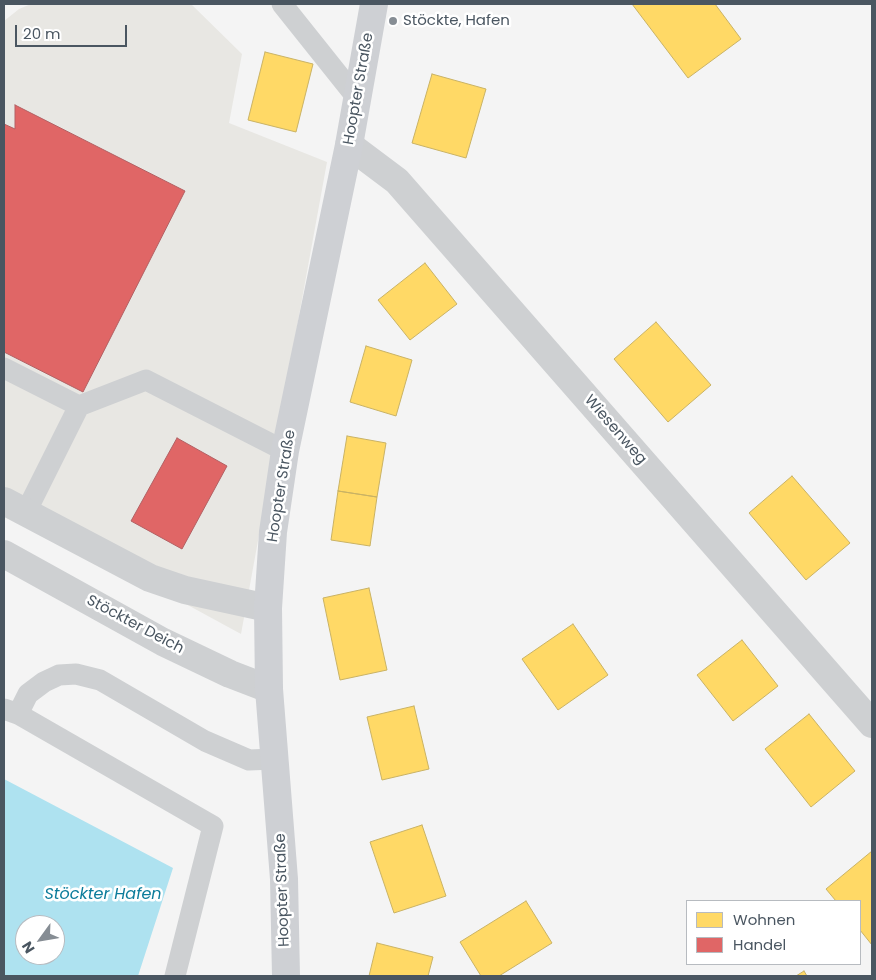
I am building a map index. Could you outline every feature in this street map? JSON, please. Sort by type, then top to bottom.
[{"type":"street","name":"Hoopter Straße","points":[[286,976],[284,878],[269,688],[268,608],[273,532],[286,451],[349,145],[374,4]]},
{"type":"street","name":"Wiesenweg","points":[[349,145],[397,180],[872,724]]},
{"type":"street","points":[[15,507],[150,578],[185,590],[268,608]]},
{"type":"street","name":"Stöckter Deich","points":[[4,554],[163,642],[230,674],[269,688]]},
{"type":"lane","points":[[282,4],[357,98]]},
{"type":"lane","points":[[4,368],[79,406]]},
{"type":"lane","points":[[15,507],[79,406],[146,380],[286,451]]},
{"type":"lane","points":[[175,976],[214,826],[11,712],[28,694],[44,682],[59,675],[76,674],[100,680],[214,745],[249,760],[274,759]]},
{"type":"shaded area","points":[[31,4],[191,4],[242,54],[229,123],[327,162],[241,634],[4,510],[4,21],[19,9]]},
{"type":"water","name":"Stöckter Hafen","points":[[4,779],[173,868],[138,976],[4,976]]},
{"type":"building: Wohnen","points":[[632,4],[715,4],[741,39],[688,78]]},
{"type":"building: Wohnen","points":[[265,52],[313,64],[296,132],[248,120]]},
{"type":"building: Wohnen","points":[[432,74],[486,89],[466,158],[412,143]]},
{"type":"building: Wohnen","points":[[425,263],[457,304],[410,340],[378,300]]},
{"type":"building: Wohnen","points":[[656,322],[711,385],[668,422],[614,359]]},
{"type":"building: Wohnen","points":[[366,346],[412,360],[396,416],[350,402]]},
{"type":"building: Wohnen","points":[[347,436],[386,443],[377,497],[338,491]]},
{"type":"building: Wohnen","points":[[792,476],[850,543],[806,580],[749,513]]},
{"type":"building: Wohnen","points":[[338,491],[377,497],[370,546],[331,540]]},
{"type":"building: Wohnen","points":[[369,588],[387,670],[340,680],[323,598]]},
{"type":"building: Wohnen","points":[[573,624],[608,675],[558,710],[522,659]]},
{"type":"building: Wohnen","points":[[742,640],[778,686],[733,721],[697,675]]},
{"type":"building: Wohnen","points":[[414,706],[429,769],[382,780],[367,717]]},
{"type":"building: Wohnen","points":[[809,714],[855,771],[811,807],[765,749]]},
{"type":"building: Wohnen","points":[[422,825],[446,896],[394,913],[370,842]]},
{"type":"building: Wohnen","points":[[872,851],[872,945],[861,931],[861,900],[835,900],[826,889]]},
{"type":"building: Wohnen","points":[[526,901],[552,943],[499,976],[481,976],[460,942]]},
{"type":"building: Wohnen","points":[[377,943],[433,957],[428,976],[369,976]]},
{"type":"building: Wohnen","points":[[804,971],[807,976],[796,976]]},
{"type":"building: Handel","points":[[15,105],[185,191],[83,392],[4,352],[4,124],[15,129]]},
{"type":"building: Handel","points":[[177,438],[227,466],[182,549],[131,521]]},
{"type":"place","name":"Stöckte, Hafen","points":[[393,21]]}]
